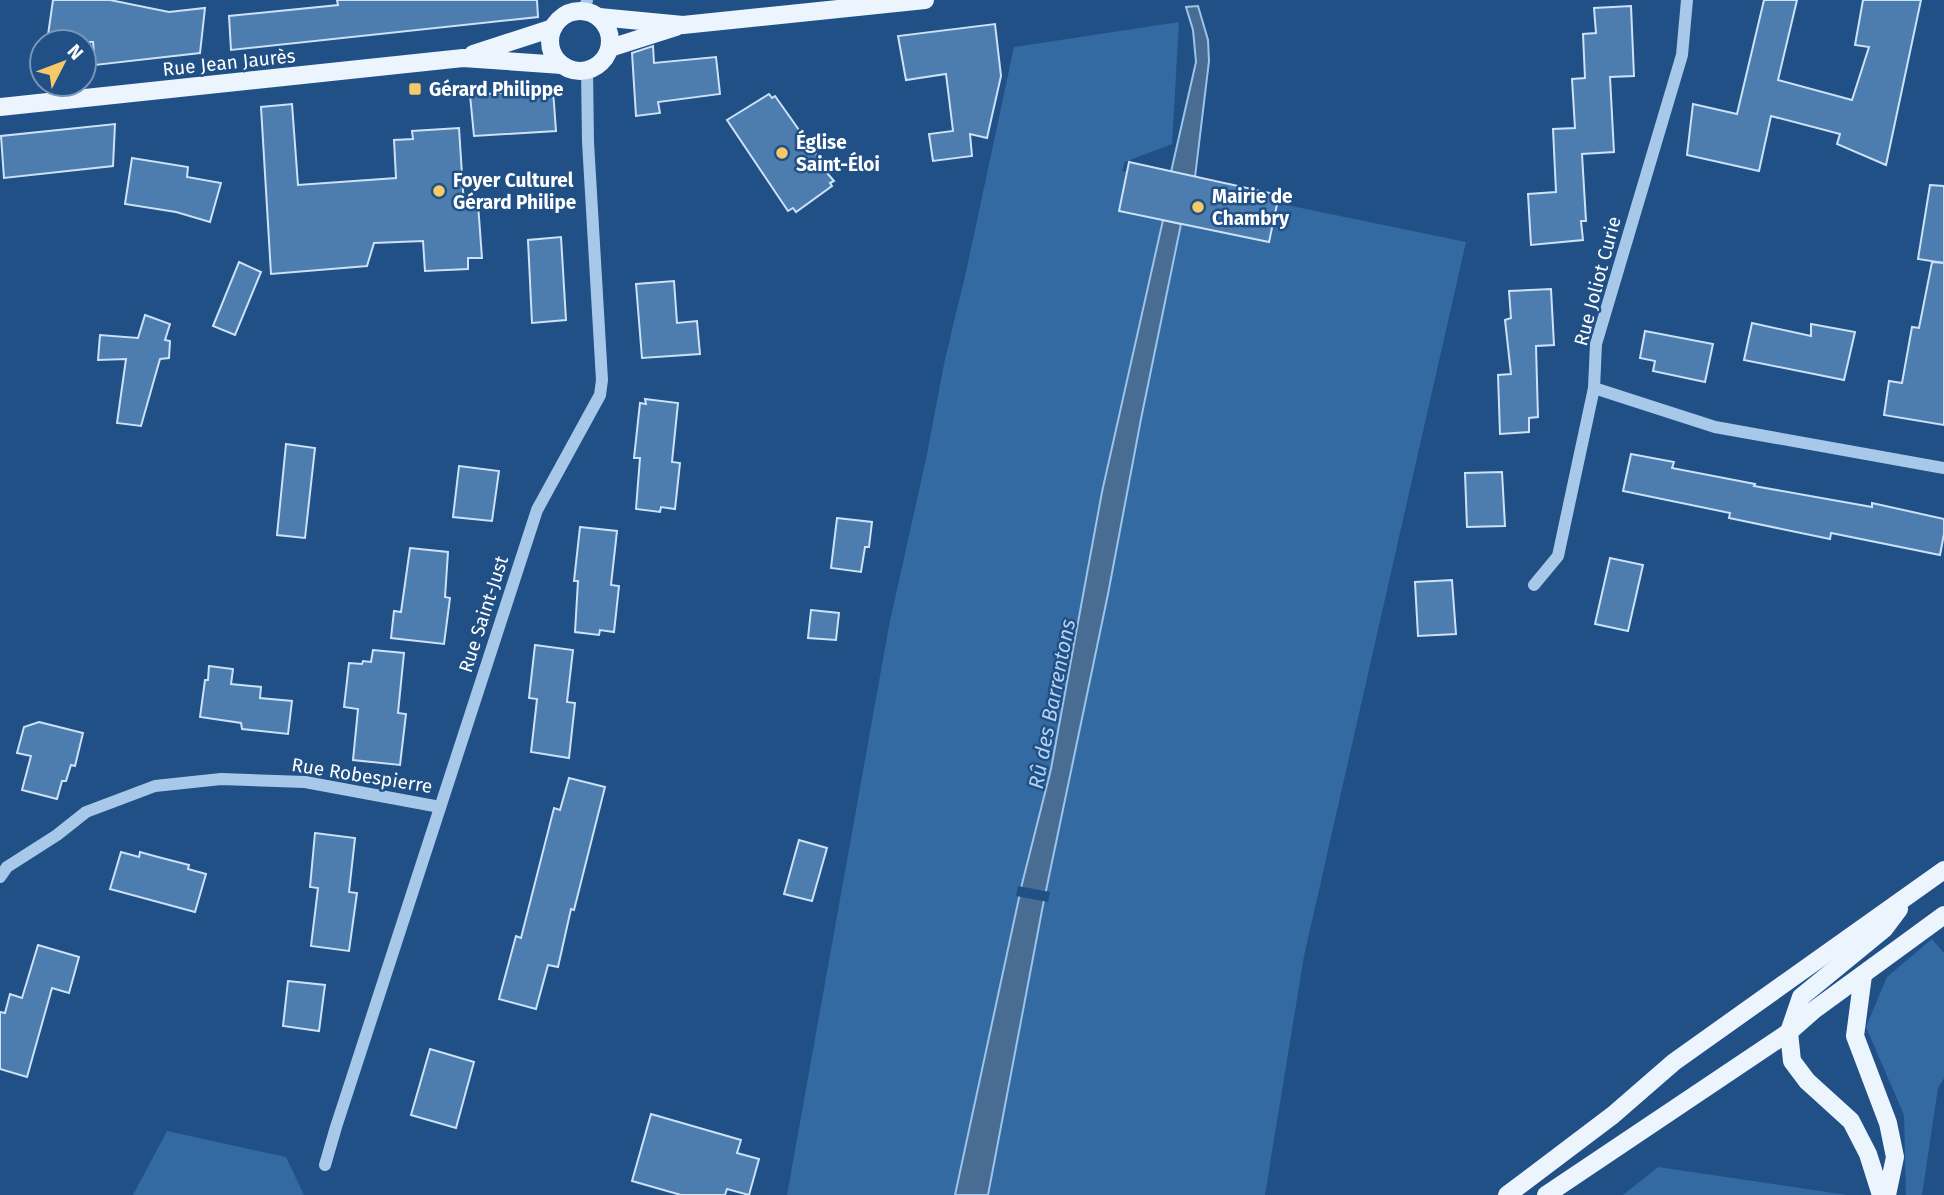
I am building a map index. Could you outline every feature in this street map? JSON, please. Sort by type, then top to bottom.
[{"type":"main road","points":[[610,48],[683,25],[925,0]]},
{"type":"main road","points":[[590,9],[609,31],[610,48],[602,62],[587,70],[570,70],[555,58],[550,38],[558,20],[566,14],[590,9],[683,25]]},
{"type":"main road","points":[[463,58],[553,28]]},
{"type":"main road","points":[[463,58],[562,65]]},
{"type":"main road","name":"Rue Jean Jaurès","points":[[0,107],[463,58]]},
{"type":"main road","points":[[1507,1195],[1613,1115],[1674,1062],[1944,870]]},
{"type":"main road","points":[[1881,1195],[1868,1154],[1851,1121],[1807,1081],[1792,1062],[1789,1032],[1801,997],[1884,929],[1910,895]]},
{"type":"main road","points":[[1546,1195],[1789,1032],[1814,1010],[1944,915]]},
{"type":"main road","points":[[1863,975],[1855,1036],[1888,1123],[1895,1157],[1886,1195]]},
{"type":"street","name":"Rue Joliot Curie","points":[[1534,585],[1558,556],[1594,388],[1596,344],[1682,55],[1687,0]]},
{"type":"street","name":"Rue Saint-Just","points":[[325,1165],[537,510],[600,395],[603,380],[588,142],[587,70]]},
{"type":"street","points":[[1594,388],[1715,428],[1944,468]]},
{"type":"street","name":"Rue Robespierre","points":[[2,869],[57,835],[86,812],[155,786],[221,779],[305,782],[440,807]]},
{"type":"shaded area","points":[[1198,6],[1208,40],[1209,61],[1195,177],[1171,172],[1196,62],[1193,30],[1186,7]]},
{"type":"shaded area","points":[[1179,22],[1172,144],[1125,162],[1122,171],[1127,172],[1120,211],[1269,242],[1277,203],[1466,242],[1304,956],[1265,1195],[787,1195],[889,626],[1014,47]]},
{"type":"shaded area","points":[[1163,220],[1181,224],[1043,905],[988,1195],[955,1195],[1022,884],[1051,769],[1102,492]]},
{"type":"shaded area","points":[[1932,939],[1944,953],[1944,1078],[1938,1088],[1922,1195],[1906,1195],[1904,1115],[1866,1027],[1887,977]]},
{"type":"shaded area","points":[[167,1131],[286,1157],[304,1195],[133,1195]]},
{"type":"shaded area","points":[[1658,1167],[1847,1195],[1623,1195]]},
{"type":"pier","points":[[1018,886],[1050,892],[1048,902],[1016,896]]},
{"type":"building","points":[[53,0],[110,0],[169,12],[205,8],[200,53],[98,65],[98,28],[49,28]]},
{"type":"building","points":[[337,0],[537,0],[538,17],[231,50],[229,16],[338,5]]},
{"type":"building","points":[[1764,0],[1797,0],[1778,80],[1852,100],[1869,47],[1855,45],[1863,0],[1921,0],[1886,165],[1837,144],[1840,134],[1771,116],[1759,171],[1687,155],[1693,104],[1737,114]]},
{"type":"building","points":[[1631,6],[1634,76],[1610,77],[1614,152],[1582,154],[1586,221],[1581,221],[1583,240],[1531,245],[1528,194],[1556,192],[1553,129],[1575,128],[1572,79],[1585,78],[1583,34],[1596,33],[1594,8]]},
{"type":"building","points":[[995,24],[1001,76],[987,138],[970,134],[972,156],[933,161],[929,134],[953,131],[946,74],[906,80],[898,36]]},
{"type":"building","points":[[653,46],[654,63],[716,57],[720,94],[658,102],[660,113],[636,116],[632,53]]},
{"type":"building","points":[[553,90],[556,131],[474,136],[470,95]]},
{"type":"building","name":"Église Saint-Éloi","points":[[769,94],[772,98],[775,96],[823,164],[821,166],[834,181],[830,183],[832,186],[796,212],[793,208],[788,211],[727,120]]},
{"type":"building","points":[[292,104],[298,185],[396,178],[394,140],[413,139],[412,131],[459,128],[464,205],[478,204],[482,258],[468,258],[468,269],[425,271],[423,241],[374,243],[367,266],[271,274],[261,107]]},
{"type":"building","points":[[115,124],[113,166],[4,178],[1,136]]},
{"type":"building","points":[[132,158],[188,167],[187,177],[221,183],[210,222],[176,212],[125,204]]},
{"type":"building","name":"Mairie de Chambry","points":[[1129,162],[1279,195],[1269,242],[1119,211]]},
{"type":"building","points":[[1930,185],[1944,186],[1944,263],[1918,259]]},
{"type":"building","points":[[561,237],[566,320],[532,323],[528,240]]},
{"type":"building","points":[[239,262],[261,272],[235,335],[213,326]]},
{"type":"building","points":[[1932,262],[1944,263],[1944,425],[1884,415],[1889,381],[1902,383],[1912,327],[1919,328]]},
{"type":"building","points":[[674,281],[677,323],[697,321],[700,354],[642,358],[636,284]]},
{"type":"building","points":[[1551,289],[1554,345],[1536,346],[1538,417],[1529,418],[1529,432],[1500,434],[1498,375],[1511,374],[1505,320],[1511,318],[1509,291]]},
{"type":"building","points":[[145,315],[170,324],[165,340],[170,341],[169,358],[160,359],[141,426],[117,423],[126,359],[98,360],[100,335],[138,338]]},
{"type":"building","points":[[1752,323],[1811,336],[1811,324],[1855,332],[1844,380],[1744,360]]},
{"type":"building","points":[[1645,331],[1713,344],[1705,382],[1653,371],[1655,361],[1640,358]]},
{"type":"building","points":[[645,399],[678,403],[672,462],[680,463],[675,509],[661,507],[660,512],[636,509],[640,458],[634,458],[640,403],[646,404]]},
{"type":"building","points":[[286,444],[315,448],[305,538],[277,535]]},
{"type":"building","points":[[1631,454],[1674,462],[1672,468],[1755,484],[1754,486],[1872,507],[1872,503],[1944,519],[1940,555],[1831,533],[1830,539],[1729,518],[1730,513],[1623,491]]},
{"type":"building","points":[[459,466],[499,471],[492,521],[453,517]]},
{"type":"building","points":[[1502,472],[1505,526],[1467,527],[1465,473]]},
{"type":"building","points":[[837,518],[872,522],[869,547],[865,547],[861,572],[831,568]]},
{"type":"building","points":[[580,527],[617,531],[611,585],[619,586],[614,632],[600,630],[599,635],[575,632],[578,581],[574,581]]},
{"type":"building","points":[[410,548],[448,552],[445,597],[450,598],[444,644],[391,638],[394,611],[401,612]]},
{"type":"building","points":[[1610,558],[1643,565],[1628,631],[1595,624]]},
{"type":"building","points":[[1452,580],[1456,634],[1418,636],[1415,582]]},
{"type":"building","points":[[811,610],[839,613],[836,640],[808,638]]},
{"type":"building","points":[[535,645],[573,650],[567,702],[575,703],[569,758],[531,752],[537,699],[529,698]]},
{"type":"building","points":[[373,650],[404,653],[398,713],[406,714],[400,765],[353,760],[358,709],[344,707],[349,663],[371,662]]},
{"type":"building","points":[[209,666],[233,669],[231,684],[261,687],[260,698],[292,701],[288,734],[242,729],[241,723],[200,717]]},
{"type":"building","points":[[39,722],[83,733],[75,766],[71,765],[66,781],[62,781],[57,799],[22,790],[31,756],[17,753],[24,727]]},
{"type":"building","points":[[569,778],[605,787],[558,967],[548,965],[536,1009],[499,999],[516,936],[521,938],[554,808],[560,810]]},
{"type":"building","points":[[315,833],[355,838],[349,892],[357,893],[349,951],[311,946],[318,888],[310,887]]},
{"type":"building","points":[[799,840],[827,848],[812,901],[784,894]]},
{"type":"building","points":[[121,852],[139,857],[140,852],[189,865],[188,869],[206,874],[195,912],[110,889]]},
{"type":"building","points":[[38,945],[79,957],[69,993],[52,988],[27,1077],[0,1069],[0,1012],[5,1013],[10,994],[22,998]]},
{"type":"building","points":[[288,981],[325,985],[319,1031],[283,1026]]},
{"type":"building","points":[[430,1049],[474,1062],[456,1128],[411,1115]]},
{"type":"building","points":[[651,1114],[741,1140],[737,1153],[759,1159],[749,1195],[727,1189],[725,1195],[681,1195],[632,1181]]},
{"type":"place","name":"Gérard Philippe","points":[[415,89]]},
{"type":"place","name":"Église Saint-Éloi","points":[[782,153]]},
{"type":"place","name":"Foyer Culturel Gérard Philipe","points":[[439,191]]},
{"type":"place","name":"Mairie de Chambry","points":[[1198,207]]},
{"type":"water label","name":"Rû des Barrentons","points":[[1052,704]]}]
